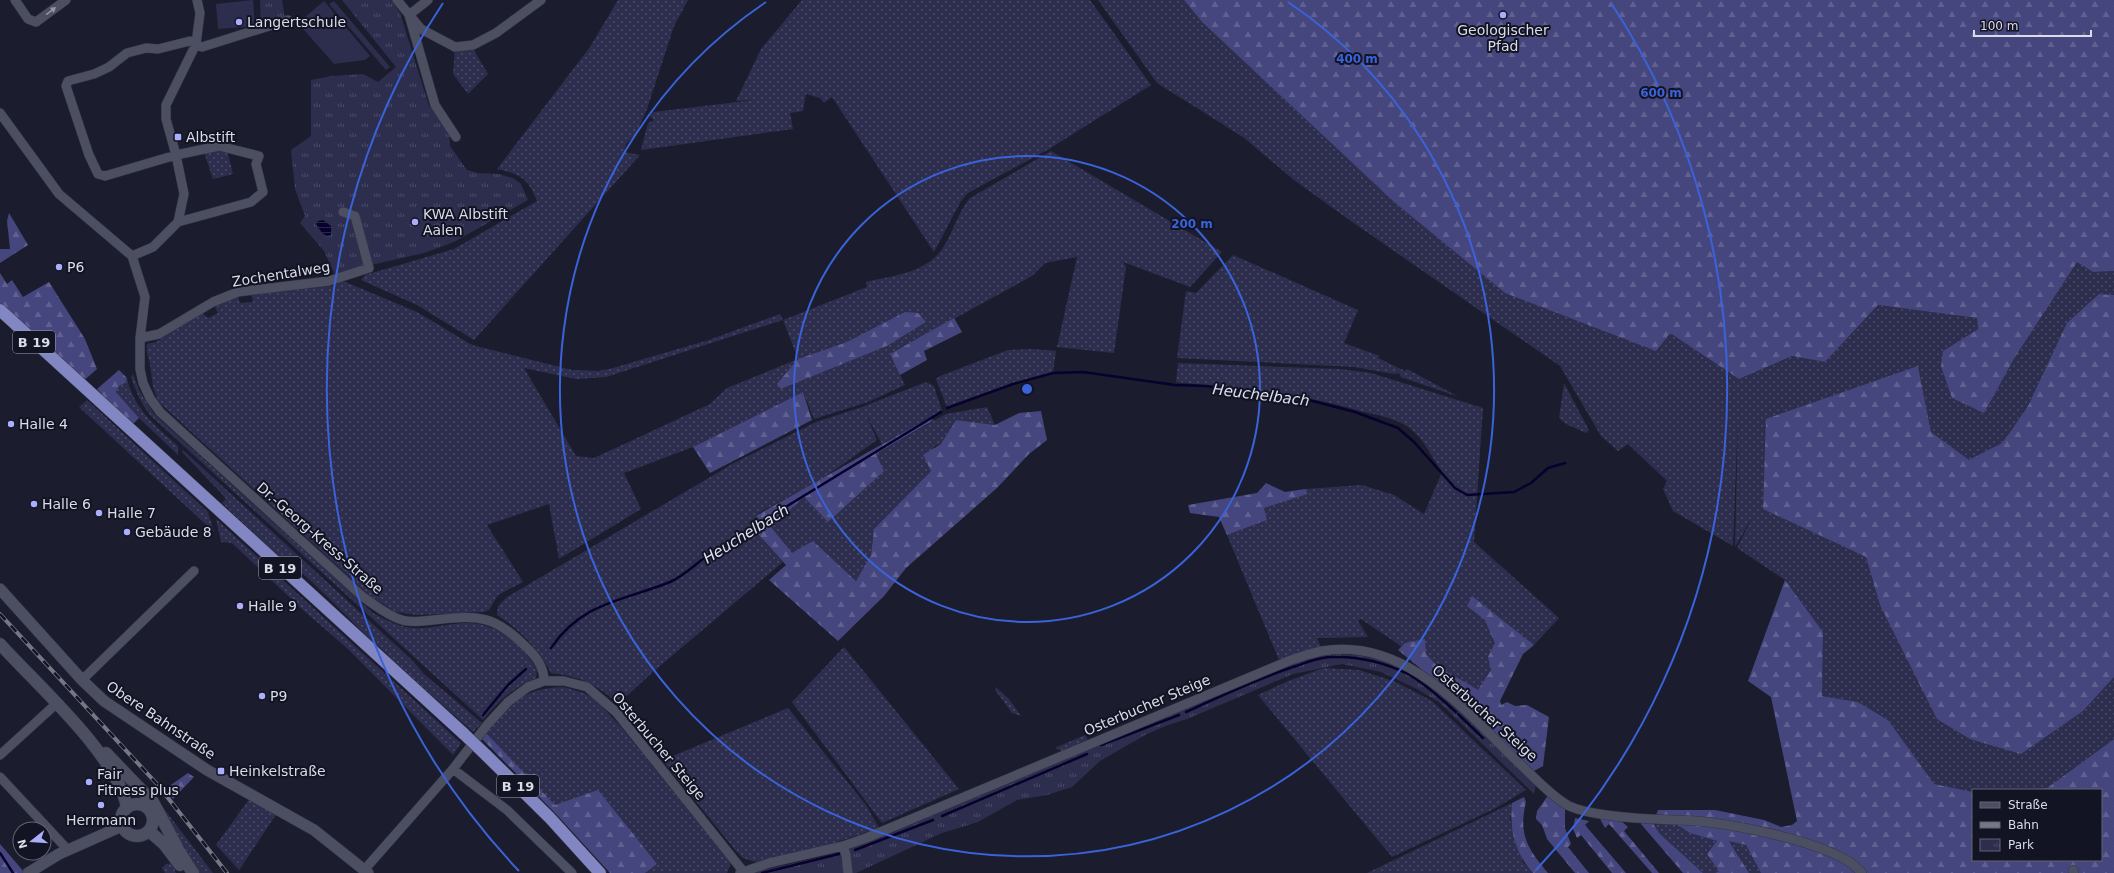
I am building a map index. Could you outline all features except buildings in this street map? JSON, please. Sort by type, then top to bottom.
[{"type":"highway","name":"B 19","points":[[0,310],[69,373],[97,401],[464,734],[550,818],[600,873]]},
{"type":"main road","points":[[0,644],[80,730],[98,746],[153,802],[193,873]]},
{"type":"main road","points":[[80,730],[119,783],[127,808]]},
{"type":"main road","points":[[98,746],[126,780],[140,804],[151,812],[151,826],[186,873]]},
{"type":"main road","points":[[140,804],[127,808],[121,816],[122,826],[125,831],[134,836],[139,836],[151,826]]},
{"type":"main road","points":[[151,826],[177,847]]},
{"type":"street","points":[[15,0],[28,19],[36,22],[66,0]]},
{"type":"street","points":[[178,222],[184,194],[176,155],[166,119],[166,105],[196,44],[200,13],[197,0]]},
{"type":"street","points":[[397,0],[421,29],[455,47],[473,45],[496,33],[541,0]]},
{"type":"street","points":[[409,15],[428,0]]},
{"type":"street","points":[[409,15],[435,105],[452,128],[456,137]]},
{"type":"street","points":[[0,113],[59,194],[132,256],[153,247],[178,222],[214,214],[251,202],[263,192],[256,164],[260,156],[219,146],[176,155],[105,176],[98,174],[89,155],[66,86],[68,81],[94,74],[109,66],[127,53],[146,48],[158,50],[190,41],[202,47],[288,20]]},
{"type":"street","name":"Zochentalweg","points":[[140,338],[159,334],[213,302],[238,292],[329,281],[369,268],[355,216],[343,212]]},
{"type":"street","name":"Dr.-Georg-Kress-Straße","points":[[132,256],[145,297],[140,338],[143,383],[150,398],[160,412],[363,598],[389,614],[403,620],[418,621],[467,616],[488,619],[501,624],[532,652],[544,672],[544,681]]},
{"type":"street","points":[[82,680],[194,571]]},
{"type":"street","name":"Obere Bahnstraße","points":[[0,589],[82,680],[104,702],[130,721],[231,784],[314,830],[367,871]]},
{"type":"street","name":"Osterbucher Steige","points":[[367,871],[453,769],[487,725],[508,702],[528,687],[544,681],[564,681],[587,687],[607,703],[741,872],[843,846],[953,802],[1291,660],[1322,651],[1340,650],[1359,651],[1378,655],[1398,661],[1420,672],[1470,716],[1538,781],[1570,806],[1586,811],[1632,818],[1675,820],[1737,827],[1808,844],[1848,861],[1862,873]]},
{"type":"street","points":[[0,755],[56,704]]},
{"type":"street","points":[[453,769],[507,810],[572,873]]},
{"type":"street","points":[[0,777],[68,850]]},
{"type":"street","points":[[28,873],[49,859],[122,826]]},
{"type":"street","points":[[843,846],[846,855],[848,873]]},
{"type":"green space","points":[[253,0],[255,26],[218,29],[216,4]]},
{"type":"green space","points":[[260,0],[282,0],[285,18],[261,26]]},
{"type":"green space","points":[[342,0],[391,0],[400,13],[429,106],[449,129],[450,146],[467,170],[478,173],[499,174],[513,178],[521,184],[528,200],[454,242],[424,253],[371,265],[336,277],[324,251],[300,223],[305,216],[295,189],[291,150],[311,136],[311,80],[332,76],[363,74],[378,82],[396,67]]},
{"type":"green space","points":[[618,0],[688,0],[674,26],[647,109],[636,134],[626,144],[624,152],[640,155],[474,340],[417,305],[361,280],[365,275],[454,249],[537,201],[534,193],[522,178],[512,173],[497,169],[590,47]]},
{"type":"green space","points":[[802,0],[1090,0],[1151,85],[1049,149],[968,193],[961,201],[934,252],[832,97],[824,103],[820,98],[806,94],[803,111],[790,113],[793,129],[641,150],[648,123],[654,120],[650,116],[653,112],[755,100],[736,101],[761,49]]},
{"type":"green space","points":[[1098,0],[1184,0],[1202,22],[1394,202],[1505,293],[1670,333],[1739,379],[1792,356],[1825,362],[1878,305],[1977,318],[1978,329],[1943,351],[1984,412],[2015,357],[2077,261],[2093,272],[2114,271],[2114,295],[2099,294],[2002,443],[1969,461],[1931,432],[1918,366],[1763,509],[1866,557],[1880,605],[2083,711],[2114,677],[2114,739],[2047,788],[1972,789],[1972,792],[1934,785],[1888,720],[1858,702],[1822,696],[1823,632],[1785,580],[1737,548],[1753,516],[1735,547],[1738,419],[1733,546],[1673,511],[1663,489],[1667,481],[1628,444],[1618,451],[1601,436],[1560,366],[1294,180],[1243,137],[1157,83]]},
{"type":"green space","points":[[1184,0],[2114,0],[2114,271],[2093,272],[2077,262],[2015,357],[1984,413],[1952,398],[1941,366],[1943,351],[1978,329],[1977,318],[1878,305],[1825,362],[1792,356],[1739,379],[1670,333],[1656,351],[1505,293],[1394,202],[1202,22]]},
{"type":"green space","points":[[324,1],[370,56],[365,60],[334,64],[298,23]]},
{"type":"green space","points":[[334,1],[390,67],[386,70],[329,4]]},
{"type":"green space","points":[[472,47],[488,74],[468,94],[453,74],[455,49]]},
{"type":"green space","points":[[219,148],[227,150],[233,174],[213,179],[204,152]]},
{"type":"green space","points":[[1051,151],[1222,252],[1190,287],[1123,262],[1126,267],[1114,353],[1057,347],[1077,257],[1045,263],[1032,276],[890,354],[905,385],[868,402],[814,419],[803,392],[693,447],[624,473],[641,509],[559,559],[549,504],[487,525],[523,582],[498,595],[489,610],[484,612],[417,615],[396,612],[370,596],[160,403],[153,386],[147,344],[156,342],[202,313],[208,318],[218,313],[215,307],[238,296],[240,303],[253,302],[251,293],[332,286],[343,281],[417,312],[472,345],[572,370],[599,371],[613,368],[709,340],[780,314],[783,320],[867,287],[866,282],[910,272],[929,262],[937,255],[951,234],[962,209],[970,198]],"holes":[[[783,320],[798,359],[727,388],[710,404],[594,458],[576,456],[524,368],[576,379],[606,377]],[[926,322],[887,346],[781,389],[798,359],[847,342]]]},
{"type":"green space","points":[[9,213],[28,245],[0,263],[0,249],[10,249],[7,221]]},
{"type":"green space","points":[[1233,255],[1358,310],[1344,343],[1380,356],[1378,358],[1405,371],[1407,369],[1459,397],[1401,377],[1399,373],[1394,374],[1354,367],[1177,358],[1186,291],[1196,293]]},
{"type":"green space","points":[[0,273],[7,284],[12,280],[23,297],[49,282],[85,339],[97,369],[81,383],[0,308]]},
{"type":"green space","points":[[2099,294],[2114,295],[2114,677],[2083,711],[2021,754],[1970,739],[1937,719],[1880,605],[1866,557],[1763,509],[1766,419],[1918,366],[1931,432],[1969,460],[2002,443],[2029,404],[2067,323]]},
{"type":"green space","points":[[905,312],[918,313],[926,322],[887,346],[781,389],[777,384],[798,359],[847,342]]},
{"type":"green space","points":[[954,318],[962,332],[924,351],[927,360],[900,375],[890,354]]},
{"type":"green space","points":[[1032,349],[1056,351],[1053,373],[1013,384],[947,408],[936,379],[940,376],[1008,350]]},
{"type":"green space","points":[[1178,363],[1340,369],[1371,373],[1483,408],[1474,542],[1559,618],[1534,645],[1523,636],[1475,702],[1395,642],[1361,619],[1358,621],[1368,637],[1317,638],[1321,647],[1279,660],[1227,535],[1267,520],[1264,508],[1308,494],[1305,489],[1362,485],[1394,495],[1424,514],[1442,472],[1426,446],[1416,434],[1405,425],[1395,420],[1318,400],[1176,382]]},
{"type":"green space","points":[[119,370],[127,378],[125,383],[119,386],[116,392],[139,418],[131,426],[97,389]]},
{"type":"green space","points":[[133,374],[139,390],[154,414],[373,613],[396,624],[412,628],[475,623],[497,630],[524,651],[537,670],[536,678],[520,686],[506,696],[483,720],[151,416],[144,407],[137,393],[131,377]]},
{"type":"green space","points":[[127,378],[130,389],[140,408],[161,431],[178,446],[178,455],[139,418],[116,392],[119,386],[125,383]]},
{"type":"green space","points":[[926,382],[934,386],[942,411],[882,444],[866,415],[877,440],[819,481],[757,514],[756,532],[783,562],[654,671],[618,704],[611,697],[588,682],[570,676],[551,673],[535,648],[513,627],[497,615],[498,606],[507,597],[734,463],[816,422],[862,407]]},
{"type":"green space","points":[[1564,383],[1589,430],[1586,433],[1566,424],[1559,418]]},
{"type":"green space","points":[[803,392],[812,420],[710,473],[693,447]]},
{"type":"green space","points":[[87,400],[208,512],[214,532],[79,407]]},
{"type":"green space","points":[[987,407],[995,425],[956,420],[941,444],[934,446],[931,471],[874,529],[871,555],[856,581],[813,541],[792,554],[771,527],[804,497],[829,522],[876,454],[946,414]]},
{"type":"green space","points":[[1041,411],[1047,440],[1029,454],[997,488],[906,568],[884,596],[838,641],[769,580],[786,565],[756,532],[757,515],[928,419],[934,420],[876,454],[884,471],[828,522],[804,497],[771,527],[792,553],[813,541],[856,581],[871,555],[874,529],[931,471],[923,455],[941,444],[956,420],[995,425],[1019,413]]},
{"type":"green space","points":[[183,450],[412,660],[424,674],[482,723],[473,732],[391,659],[383,650],[370,640],[292,564],[283,561],[222,503],[226,499],[182,452]]},
{"type":"green space","points":[[1266,483],[1285,492],[1305,489],[1308,494],[1264,508],[1267,520],[1227,535],[1219,517],[1190,513],[1188,505],[1257,493]]},
{"type":"green space","points":[[216,519],[461,743],[453,755],[349,650],[302,609],[232,543],[221,542]]},
{"type":"green space","points":[[1785,580],[1823,632],[1822,696],[1858,702],[1888,720],[1934,784],[1972,792],[1972,861],[2102,861],[2102,789],[2036,789],[2047,788],[2114,739],[2114,873],[1761,873],[1746,845],[1729,841],[1749,873],[1715,873],[1719,871],[1707,854],[1717,841],[1690,833],[1676,824],[1655,818],[1658,810],[1715,810],[1764,820],[1781,827],[1792,825],[1797,821],[1771,697],[1748,681]]},
{"type":"green space","points":[[1472,596],[1534,645],[1523,654],[1500,701],[1501,705],[1507,702],[1515,706],[1527,705],[1549,717],[1543,766],[1534,771],[1466,706],[1398,650],[1405,643],[1425,639],[1426,654],[1437,666],[1478,690],[1491,670],[1488,657],[1495,643],[1485,620],[1467,606]]},
{"type":"green space","points":[[844,647],[959,789],[882,823],[792,702]]},
{"type":"green space","points":[[1338,654],[1357,655],[1385,661],[1418,676],[1468,719],[1536,784],[1534,794],[1440,703],[1417,689],[1381,672],[1342,664],[1293,674],[1187,719],[1147,734],[1100,761],[1072,787],[1047,795],[1017,800],[978,822],[942,833],[856,873],[750,873],[838,853],[863,844],[1298,662],[1320,656]]},
{"type":"green space","points":[[1324,668],[1359,670],[1396,682],[1432,701],[1526,790],[1494,809],[1392,857],[1258,695],[1288,681]]},
{"type":"green space","points":[[564,687],[584,693],[596,700],[622,728],[731,863],[727,873],[645,873],[656,864],[555,805],[486,733],[503,713],[519,699],[538,690]]},
{"type":"green space","points":[[996,687],[1009,699],[1021,716],[1012,713],[995,690]]},
{"type":"green space","points":[[627,705],[667,753],[660,757],[622,709]]},
{"type":"green space","points":[[788,708],[866,805],[879,828],[819,848],[755,862],[743,858],[736,851],[664,762],[668,758]]},
{"type":"green space","points":[[486,733],[555,805],[598,790],[657,864],[645,873],[610,873],[556,814],[482,739]]},
{"type":"green space","points":[[1085,735],[1088,740],[1062,751],[1055,748]]},
{"type":"green space","points":[[188,773],[194,777],[173,799],[165,789]]},
{"type":"green space","points":[[1549,794],[1565,807],[1565,828],[1571,844],[1568,847],[1589,873],[1575,873],[1547,839],[1542,825],[1536,819],[1537,811]]},
{"type":"green space","points":[[155,797],[213,873],[198,873]]},
{"type":"green space","points":[[1524,797],[1526,802],[1523,824],[1526,841],[1530,849],[1548,873],[1533,873],[1522,857],[1515,840],[1511,822],[1512,803]]},
{"type":"green space","points":[[250,798],[277,813],[239,870],[216,845]]},
{"type":"green space","points":[[1512,803],[1510,820],[1523,862],[1533,873],[1367,873]]},
{"type":"green space","points":[[1599,817],[1620,820],[1628,827],[1624,831],[1659,873],[1652,873],[1609,824],[1605,828]]},
{"type":"green space","points":[[1575,818],[1589,821],[1585,825],[1626,873],[1612,873],[1581,835],[1577,838],[1573,829]]},
{"type":"green space","points":[[1641,821],[1652,822],[1660,834],[1703,873],[1683,873],[1641,824]]},
{"type":"green space","points":[[1652,822],[1676,824],[1690,833],[1718,841],[1719,871],[1715,873],[1703,873],[1660,834]]},
{"type":"green space","points":[[1729,840],[1746,845],[1761,873],[1749,873]]},
{"type":"green space","points":[[0,844],[12,858],[12,861],[15,861],[25,873],[0,873]]},
{"type":"green space","points":[[172,863],[176,873],[165,873],[162,868],[166,864]]},
{"type":"shaded area","points":[[323,220],[331,226],[331,235],[327,236],[322,233],[316,224],[318,221]]},
{"type":"waterway","name":"Heuchelbach","points":[[947,408],[1013,384],[1053,373],[1083,372],[1175,385],[1206,386],[1301,398],[1355,412],[1398,428],[1414,442],[1455,488],[1467,495],[1514,492],[1531,483],[1548,468],[1565,463]]},
{"type":"waterway","name":"Heuchelbach","points":[[551,648],[563,633],[576,621],[590,612],[604,605],[670,582],[685,573],[702,559],[733,541],[748,530],[941,412]]},
{"type":"waterway","points":[[1186,712],[1225,694],[1290,668],[1321,658],[1331,657],[1361,659],[1390,666],[1415,678],[1456,712]]},
{"type":"waterway","name":"Heuchelbach","points":[[483,715],[508,685],[526,669]]},
{"type":"waterway","points":[[1458,714],[1483,738]]},
{"type":"waterway","points":[[1101,745],[1179,715]]},
{"type":"waterway","points":[[942,816],[1087,754]]},
{"type":"waterway","points":[[855,850],[933,820]]},
{"type":"waterway","points":[[0,853],[13,873]]},
{"type":"waterway","points":[[762,873],[839,854]]},
{"type":"railway","points":[[0,614],[157,784],[227,873]]},
{"type":"place","name":"Geologischer Pfad","points":[[1503,15]]},
{"type":"place","name":"Langertschule","points":[[239,22]]},
{"type":"place","name":"Albstift","points":[[178,137]]},
{"type":"place","name":"KWA Albstift Aalen","points":[[415,222]]},
{"type":"place","name":"P6","points":[[59,267]]},
{"type":"place","name":"Halle 4","points":[[11,424]]},
{"type":"place","name":"Halle 6","points":[[34,504]]},
{"type":"place","name":"Halle 7","points":[[99,513]]},
{"type":"place","name":"Gebäude 8","points":[[127,532]]},
{"type":"place","name":"Halle 9","points":[[240,606]]},
{"type":"place","name":"P9","points":[[262,696]]},
{"type":"place","name":"Heinkelstraße","points":[[221,771]]},
{"type":"place","name":"Fair Fitness plus","points":[[89,782]]},
{"type":"place","name":"Herrmann","points":[[101,805]]}]
